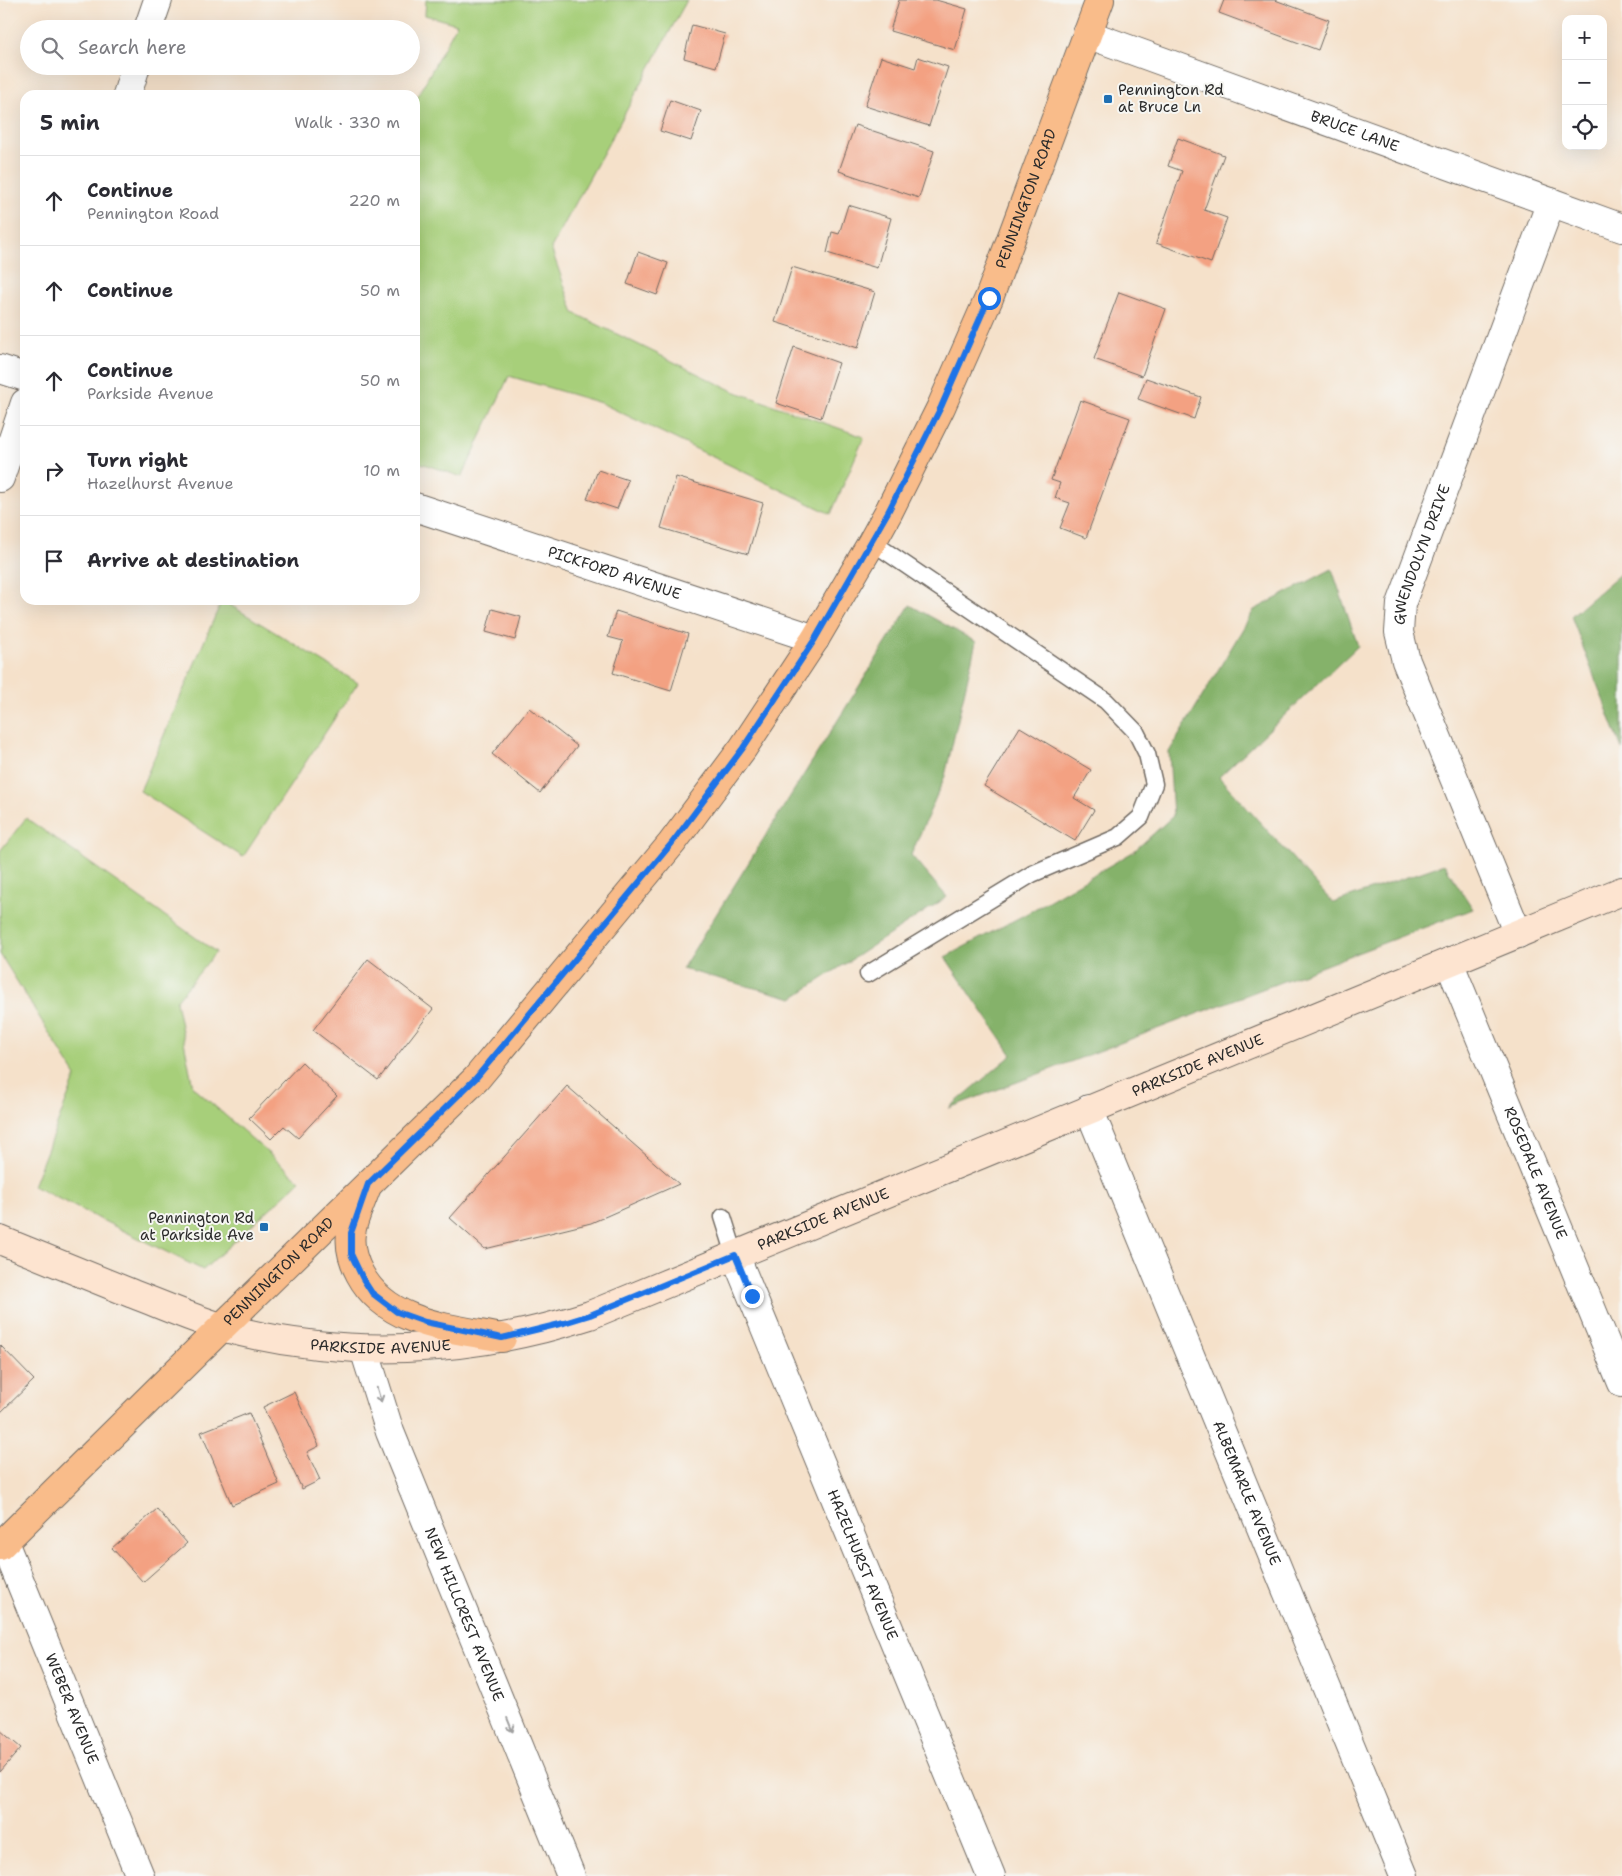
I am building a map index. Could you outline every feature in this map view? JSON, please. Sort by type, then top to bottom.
[{"type":"main road","name":"PENNINGTON ROAD","points":[[2,1544],[476,1078],[672,843],[743,748],[815,639],[872,542],[941,407],[989,298],[1100,0]]},
{"type":"main road","name":"PARKSIDE AVENUE","points":[[0,1240],[188,1316],[222,1327],[290,1342],[364,1349],[439,1347],[502,1338],[590,1315],[1622,891]]},
{"type":"main road","points":[[368,1184],[351,1233],[351,1254],[359,1273],[372,1293],[397,1312],[425,1322],[502,1338]]},
{"type":"street","points":[[151,20],[158,0]]},
{"type":"street","name":"BRUCE LANE","points":[[1087,34],[1622,228]]},
{"type":"street","points":[[128,90],[133,75]]},
{"type":"street","name":"GWENDOLYN DRIVE","points":[[1518,934],[1406,661],[1399,632],[1401,604],[1551,202]]},
{"type":"street","points":[[0,369],[20,375]]},
{"type":"street","points":[[0,478],[20,418]]},
{"type":"street","name":"PICKFORD AVENUE","points":[[420,509],[815,639]]},
{"type":"street","name":"ROSEDALE AVENUE","points":[[1449,962],[1613,1333],[1622,1383]]},
{"type":"street","name":"ALBEMARLE AVENUE","points":[[1089,1109],[1404,1876]]},
{"type":"street","name":"HAZELHURST AVENUE","points":[[735,1255],[991,1876]]},
{"type":"street","name":"NEW HILLCREST AVENUE","points":[[364,1349],[390,1432],[571,1876]]},
{"type":"street","name":"WEBER AVENUE","points":[[2,1544],[140,1876]]},
{"type":"lane","points":[[868,974],[1032,874],[1118,837],[1141,817],[1154,784],[1147,754],[1136,732],[1106,701],[872,542]]},
{"type":"lane","points":[[723,1217],[735,1255]]},
{"type":"green space","points":[[426,0],[687,0],[551,248],[574,313],[733,391],[864,437],[831,514],[601,403],[509,376],[462,477],[420,463],[420,92],[457,24],[425,15]]},
{"type":"green space","points":[[1332,569],[1358,646],[1219,777],[1333,903],[1444,864],[1473,909],[949,1108],[1012,1055],[945,957],[1024,915],[1133,852],[1173,816],[1169,752],[1254,610]]},
{"type":"green space","points":[[1622,572],[1622,749],[1571,616]]},
{"type":"green space","points":[[220,605],[230,605],[358,683],[243,857],[140,791]]},
{"type":"green space","points":[[910,605],[976,642],[945,776],[911,855],[947,897],[793,998],[682,969]]},
{"type":"green space","points":[[26,818],[216,952],[176,1001],[193,1087],[300,1181],[203,1270],[33,1186],[76,1076],[0,954],[0,851]]},
{"type":"building","points":[[899,0],[936,0],[967,9],[955,50],[890,31]]},
{"type":"building","points":[[1224,0],[1275,0],[1329,20],[1318,50],[1219,13]]},
{"type":"building","points":[[692,25],[725,34],[716,67],[684,58]]},
{"type":"building","points":[[881,57],[915,68],[918,57],[948,67],[929,126],[865,106]]},
{"type":"building","points":[[670,100],[701,111],[691,141],[660,131]]},
{"type":"building","points":[[855,125],[934,151],[919,198],[839,171]]},
{"type":"building","points":[[1178,138],[1224,155],[1204,210],[1227,218],[1211,263],[1156,243],[1182,171],[1168,166]]},
{"type":"building","points":[[848,205],[891,218],[877,268],[827,253],[832,232],[839,234]]},
{"type":"building","points":[[638,252],[668,263],[657,295],[627,284]]},
{"type":"building","points":[[792,267],[875,292],[858,348],[775,322]]},
{"type":"building","points":[[1119,292],[1166,309],[1142,376],[1094,359]]},
{"type":"building","points":[[794,347],[839,363],[821,418],[776,403]]},
{"type":"building","points":[[1146,378],[1201,397],[1194,419],[1138,399]]},
{"type":"building","points":[[1080,400],[1130,418],[1086,538],[1060,528],[1070,503],[1055,498],[1060,483],[1051,480]]},
{"type":"building","points":[[598,470],[628,480],[617,509],[587,499]]},
{"type":"building","points":[[676,477],[763,503],[748,554],[661,528]]},
{"type":"building","points":[[492,609],[521,617],[515,640],[486,632]]},
{"type":"building","points":[[616,611],[688,634],[671,691],[613,673],[623,641],[608,637]]},
{"type":"building","points":[[529,708],[577,746],[540,793],[492,754]]},
{"type":"building","points":[[1020,727],[1091,770],[1074,798],[1094,810],[1075,841],[984,786]]},
{"type":"building","points":[[368,959],[433,1009],[378,1080],[313,1030]]},
{"type":"building","points":[[302,1062],[337,1096],[298,1138],[284,1126],[271,1139],[249,1118]]},
{"type":"building","points":[[567,1086],[679,1184],[591,1223],[485,1249],[450,1218]]},
{"type":"building","points":[[0,1345],[34,1380],[0,1413]]},
{"type":"building","points":[[294,1392],[319,1446],[307,1452],[320,1480],[302,1489],[263,1407]]},
{"type":"building","points":[[249,1413],[279,1484],[232,1505],[201,1432]]},
{"type":"building","points":[[157,1509],[187,1543],[143,1582],[112,1548]]},
{"type":"building","points":[[0,1730],[21,1748],[0,1772]]},
{"type":"place","name":"Pennington Rd at Bruce Ln","points":[[1108,99]]},
{"type":"place","name":"Pennington Rd at Parkside Ave","points":[[264,1227]]},
{"type":"route","points":[[752,1296],[735,1255],[590,1315],[502,1338],[425,1322],[397,1312],[372,1293],[363,1279],[351,1254],[351,1233],[368,1184],[476,1078],[672,843],[743,748],[815,639],[888,512],[941,407],[989,298]]}]
